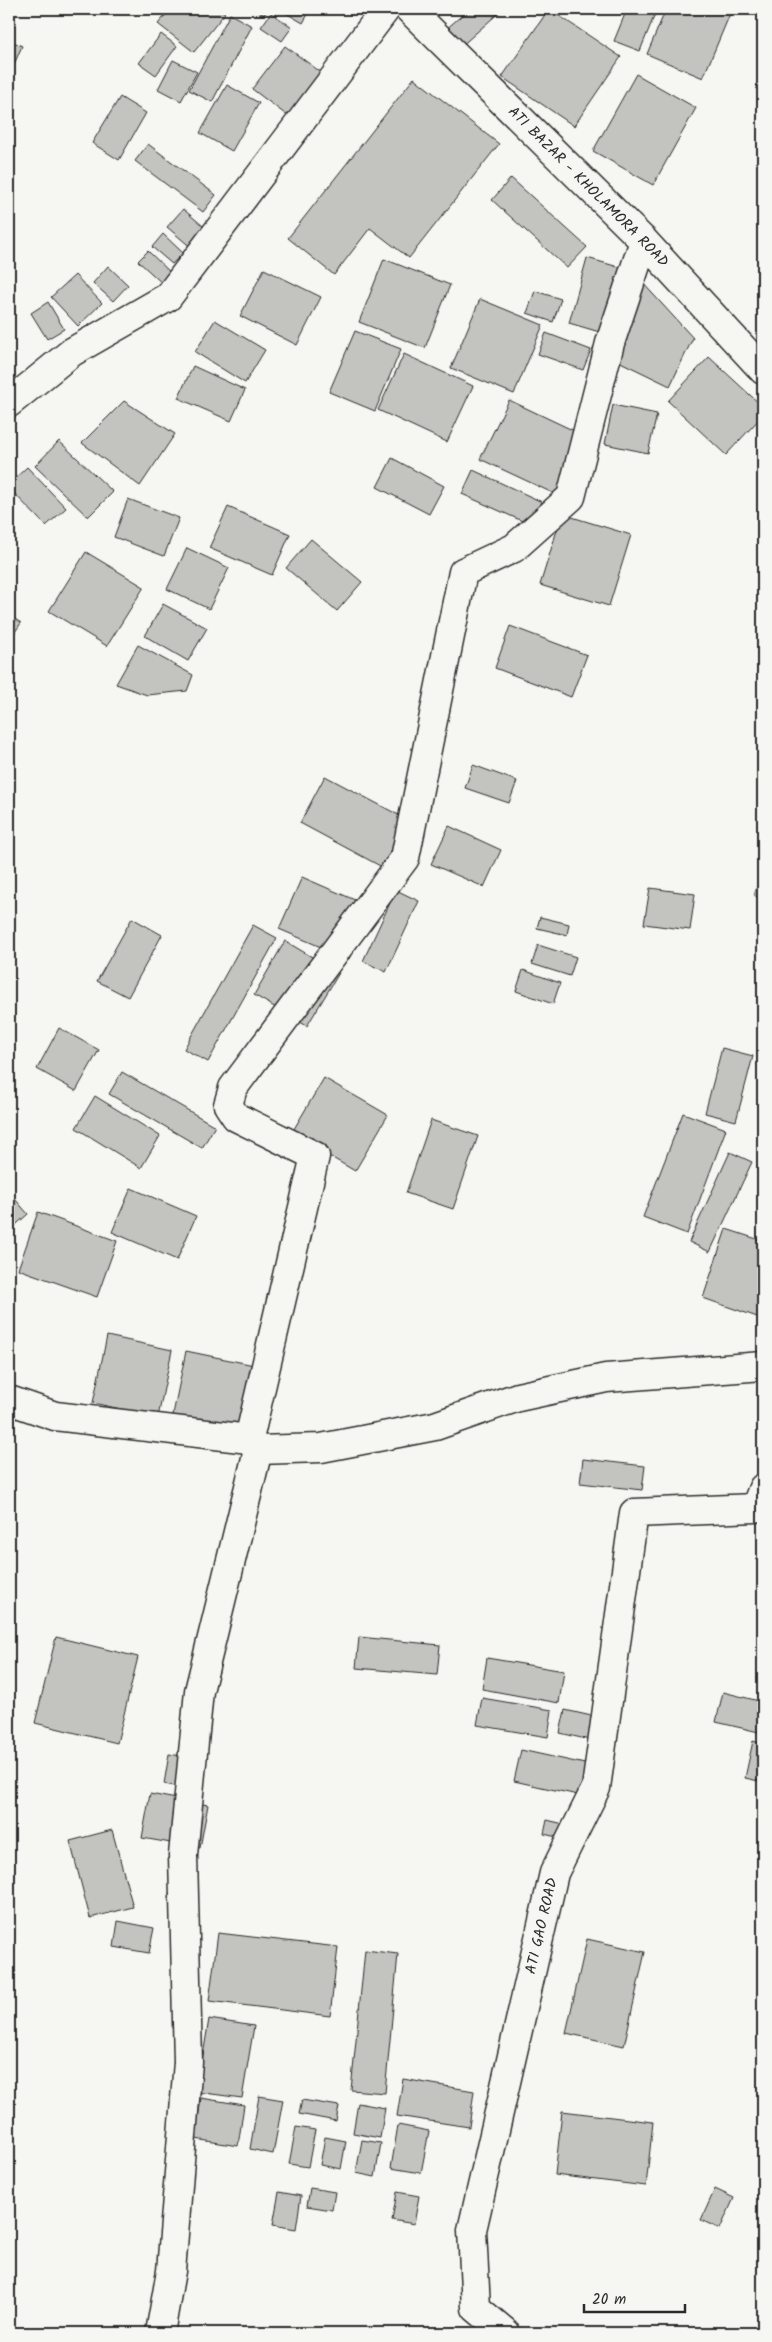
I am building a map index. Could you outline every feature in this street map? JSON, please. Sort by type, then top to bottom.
[{"type":"street","points":[[9,403],[72,352],[168,297],[386,9]]},
{"type":"street","name":"ATI BAZAR - KHOLAMORA ROAD","points":[[409,9],[644,241],[763,370]]},
{"type":"street","points":[[160,2333],[171,2272],[188,2062],[183,1855],[199,1691],[315,1156],[236,1117],[228,1105],[233,1088],[405,858],[463,572],[514,548],[570,497],[610,343],[644,241]]},
{"type":"street","points":[[9,1400],[55,1416],[253,1445],[321,1448],[435,1426],[518,1397],[606,1378],[763,1366]]},
{"type":"street","name":"ATI GAO ROAD","points":[[506,2333],[476,2308],[472,2230],[554,1873],[596,1788],[634,1513],[759,1498]]},
{"type":"shaded area","points":[[763,868],[763,902],[754,895]]},
{"type":"building","points":[[171,9],[220,9],[225,13],[194,52],[158,24]]},
{"type":"building","points":[[253,9],[268,9],[264,15]]},
{"type":"building","points":[[279,9],[311,9],[303,23]]},
{"type":"building","points":[[469,9],[503,9],[459,48],[444,31]]},
{"type":"building","points":[[549,9],[621,57],[574,126],[502,77]]},
{"type":"building","points":[[627,9],[657,9],[640,51],[614,41]]},
{"type":"building","points":[[666,9],[732,9],[703,78],[647,54]]},
{"type":"building","points":[[271,13],[292,27],[282,41],[261,27]]},
{"type":"building","points":[[230,14],[252,26],[212,102],[189,90]]},
{"type":"building","points":[[161,34],[177,46],[156,75],[139,63]]},
{"type":"building","points":[[9,40],[22,46],[9,76]]},
{"type":"building","points":[[285,46],[322,73],[289,117],[252,89]]},
{"type":"building","points":[[173,60],[197,72],[181,101],[158,89]]},
{"type":"building","points":[[636,74],[696,108],[653,185],[593,151]]},
{"type":"building","points":[[414,78],[499,144],[409,258],[370,228],[334,275],[288,238]]},
{"type":"building","points":[[227,85],[259,103],[232,151],[200,133]]},
{"type":"building","points":[[120,97],[146,113],[119,160],[92,143]]},
{"type":"building","points":[[148,144],[216,195],[203,212],[135,161]]},
{"type":"building","points":[[511,178],[587,247],[567,268],[492,200]]},
{"type":"building","points":[[183,209],[209,231],[193,249],[167,227]]},
{"type":"building","points":[[163,234],[183,253],[172,264],[152,247]]},
{"type":"building","points":[[148,251],[173,275],[164,285],[138,261]]},
{"type":"building","points":[[587,258],[622,268],[603,333],[569,323]]},
{"type":"building","points":[[384,259],[450,285],[425,348],[359,322]]},
{"type":"building","points":[[108,266],[128,285],[113,301],[93,283]]},
{"type":"building","points":[[264,269],[321,297],[297,345],[240,316]]},
{"type":"building","points":[[75,275],[102,303],[78,326],[51,297]]},
{"type":"building","points":[[641,281],[693,338],[670,386],[610,357]]},
{"type":"building","points":[[535,291],[561,299],[553,322],[527,313]]},
{"type":"building","points":[[480,299],[543,325],[514,394],[451,368]]},
{"type":"building","points":[[48,302],[64,329],[47,339],[31,313]]},
{"type":"building","points":[[215,320],[265,350],[245,383],[195,352]]},
{"type":"building","points":[[355,331],[401,349],[375,411],[329,392]]},
{"type":"building","points":[[546,333],[591,350],[583,370],[538,354]]},
{"type":"building","points":[[404,354],[473,386],[447,442],[378,410]]},
{"type":"building","points":[[709,357],[763,407],[763,415],[726,455],[668,401]]},
{"type":"building","points":[[193,366],[245,390],[231,421],[178,398]]},
{"type":"building","points":[[509,400],[585,436],[557,495],[480,459]]},
{"type":"building","points":[[124,401],[175,434],[140,486],[82,443]]},
{"type":"building","points":[[613,405],[657,414],[648,453],[605,444]]},
{"type":"building","points":[[59,441],[113,492],[88,517],[35,466]]},
{"type":"building","points":[[392,458],[444,486],[429,514],[377,487]]},
{"type":"building","points":[[27,467],[66,508],[46,526],[9,488],[9,484]]},
{"type":"building","points":[[473,470],[542,502],[531,525],[462,494]]},
{"type":"building","points":[[128,499],[179,518],[164,556],[114,537]]},
{"type":"building","points":[[228,507],[290,534],[272,575],[209,548]]},
{"type":"building","points":[[562,514],[631,535],[609,606],[540,585]]},
{"type":"building","points":[[311,539],[362,582],[337,611],[286,568]]},
{"type":"building","points":[[187,548],[229,568],[209,609],[167,589]]},
{"type":"building","points":[[86,552],[144,587],[107,646],[49,611]]},
{"type":"building","points":[[163,604],[207,628],[188,661],[145,636]]},
{"type":"building","points":[[9,615],[21,623],[9,641]]},
{"type":"building","points":[[510,626],[587,655],[571,697],[495,668]]},
{"type":"building","points":[[138,645],[193,675],[187,691],[147,695],[116,684]]},
{"type":"building","points":[[473,765],[517,781],[509,803],[465,788]]},
{"type":"building","points":[[325,776],[408,820],[382,867],[300,823]]},
{"type":"building","points":[[449,826],[501,850],[484,887],[431,864]]},
{"type":"building","points":[[302,877],[371,907],[349,959],[279,929]]},
{"type":"building","points":[[650,888],[695,894],[690,930],[644,924]]},
{"type":"building","points":[[396,890],[419,901],[386,972],[363,961]]},
{"type":"building","points":[[540,917],[569,924],[567,935],[537,928]]},
{"type":"building","points":[[132,918],[162,935],[128,997],[97,981]]},
{"type":"building","points":[[253,925],[277,938],[208,1062],[184,1049]]},
{"type":"building","points":[[285,941],[339,973],[307,1026],[254,995]]},
{"type":"building","points":[[538,945],[576,957],[570,976],[532,964]]},
{"type":"building","points":[[523,970],[560,983],[553,1004],[516,991]]},
{"type":"building","points":[[59,1028],[99,1050],[76,1091],[37,1069]]},
{"type":"building","points":[[722,1048],[753,1056],[736,1121],[705,1113]]},
{"type":"building","points":[[122,1072],[215,1126],[202,1148],[109,1094]]},
{"type":"building","points":[[324,1078],[388,1115],[355,1171],[291,1134]]},
{"type":"building","points":[[95,1096],[160,1136],[141,1168],[76,1128]]},
{"type":"building","points":[[683,1113],[726,1129],[687,1234],[643,1217]]},
{"type":"building","points":[[431,1120],[478,1136],[453,1209],[406,1193]]},
{"type":"building","points":[[730,1152],[752,1162],[710,1252],[689,1242]]},
{"type":"building","points":[[131,1188],[196,1216],[177,1260],[112,1232]]},
{"type":"building","points":[[9,1192],[28,1214],[9,1231]]},
{"type":"building","points":[[38,1212],[117,1241],[97,1297],[18,1269]]},
{"type":"building","points":[[726,1229],[763,1241],[763,1319],[703,1298]]},
{"type":"building","points":[[107,1336],[172,1350],[158,1417],[93,1403]]},
{"type":"building","points":[[186,1351],[254,1365],[239,1442],[170,1429]]},
{"type":"building","points":[[583,1459],[645,1466],[642,1490],[580,1483]]},
{"type":"building","points":[[56,1637],[138,1657],[117,1743],[35,1723]]},
{"type":"building","points":[[359,1637],[440,1645],[437,1675],[356,1668]]},
{"type":"building","points":[[487,1658],[564,1671],[559,1703],[482,1689]]},
{"type":"building","points":[[723,1692],[763,1702],[763,1733],[716,1722]]},
{"type":"building","points":[[482,1698],[552,1710],[548,1737],[477,1725]]},
{"type":"building","points":[[565,1710],[596,1717],[590,1740],[560,1733]]},
{"type":"building","points":[[753,1741],[763,1744],[763,1782],[745,1778]]},
{"type":"building","points":[[521,1750],[594,1766],[587,1797],[514,1781]]},
{"type":"building","points":[[169,1754],[205,1760],[200,1791],[164,1784]]},
{"type":"building","points":[[150,1794],[208,1805],[200,1848],[142,1838]]},
{"type":"building","points":[[547,1820],[568,1825],[565,1839],[544,1834]]},
{"type":"building","points":[[112,1830],[133,1907],[90,1918],[70,1841]]},
{"type":"building","points":[[118,1921],[154,1928],[149,1953],[114,1947]]},
{"type":"building","points":[[218,1933],[338,1947],[330,2016],[209,2001]]},
{"type":"building","points":[[587,1939],[645,1952],[624,2046],[566,2033]]},
{"type":"building","points":[[365,1950],[398,1954],[385,2093],[351,2090]]},
{"type":"building","points":[[209,2019],[254,2026],[242,2098],[197,2092]]},
{"type":"building","points":[[403,2079],[474,2091],[469,2127],[397,2116]]},
{"type":"building","points":[[259,2096],[283,2100],[273,2154],[250,2149]]},
{"type":"building","points":[[201,2098],[244,2105],[238,2146],[195,2139]]},
{"type":"building","points":[[302,2100],[339,2106],[336,2121],[299,2114]]},
{"type":"building","points":[[358,2103],[385,2108],[380,2138],[353,2133]]},
{"type":"building","points":[[562,2111],[653,2122],[646,2186],[555,2175]]},
{"type":"building","points":[[398,2125],[429,2131],[421,2173],[391,2168]]},
{"type":"building","points":[[296,2127],[315,2130],[308,2167],[289,2164]]},
{"type":"building","points":[[325,2137],[346,2141],[341,2169],[320,2165]]},
{"type":"building","points":[[362,2140],[381,2143],[375,2177],[356,2173]]},
{"type":"building","points":[[310,2188],[335,2192],[332,2210],[307,2206]]},
{"type":"building","points":[[715,2189],[734,2198],[720,2229],[701,2220]]},
{"type":"building","points":[[279,2192],[301,2196],[296,2229],[273,2225]]},
{"type":"building","points":[[397,2192],[419,2196],[414,2224],[392,2220]]}]
